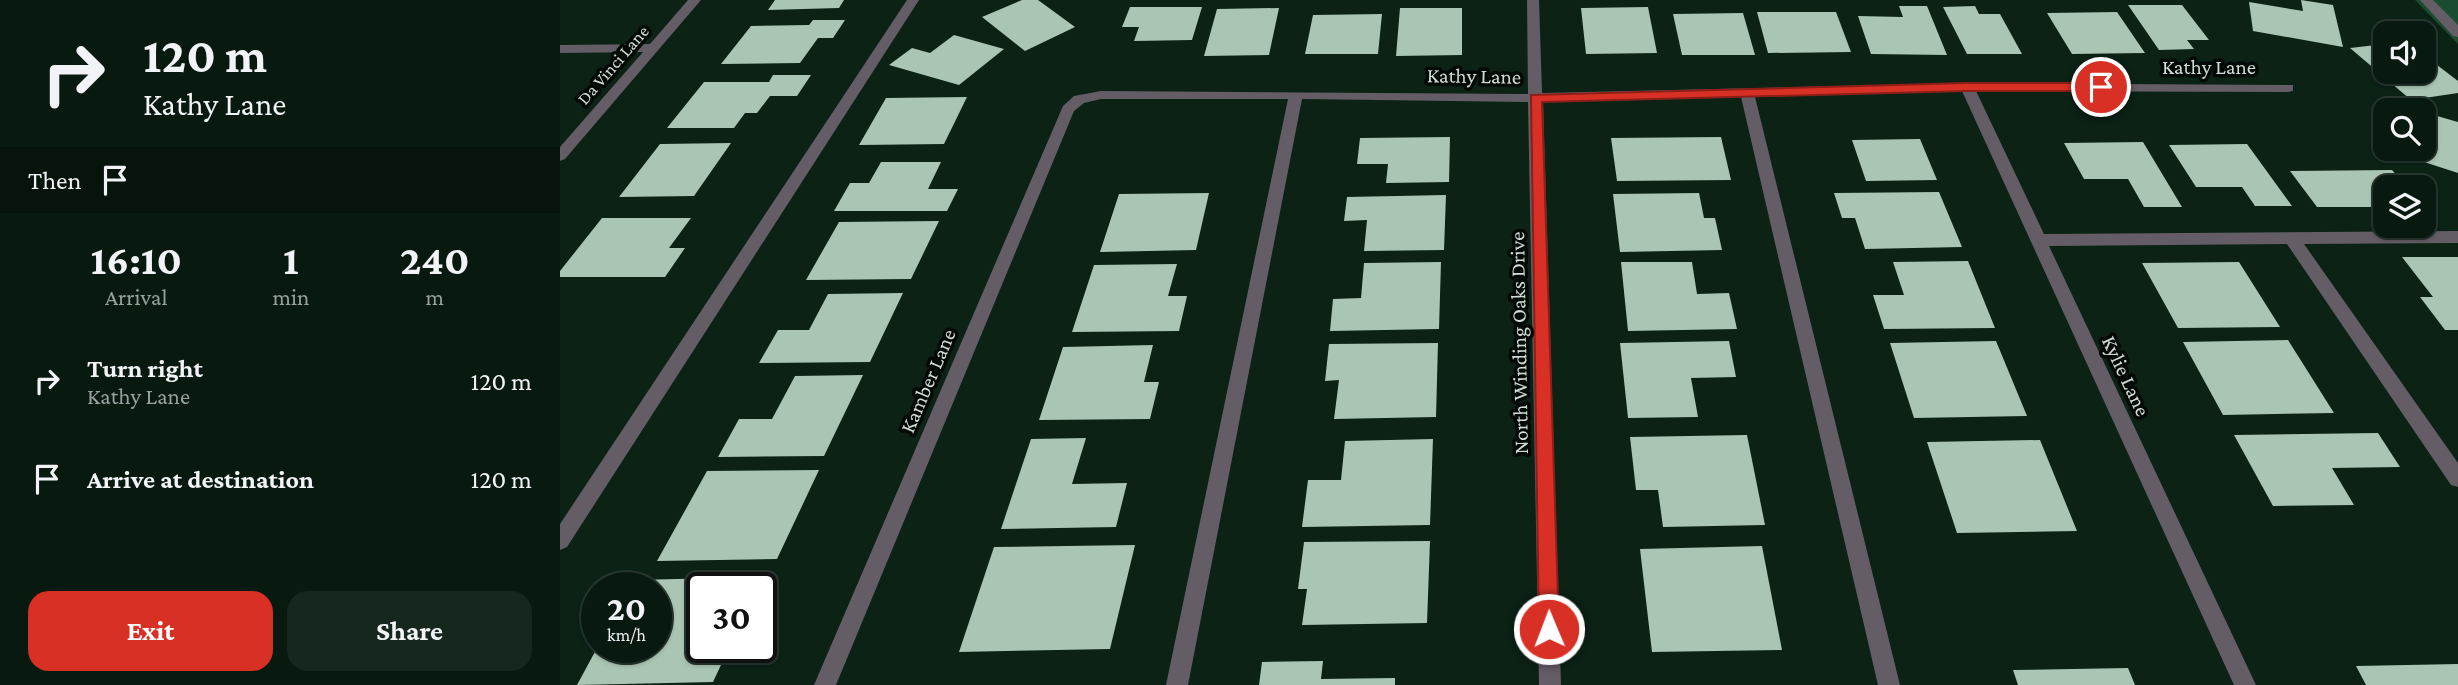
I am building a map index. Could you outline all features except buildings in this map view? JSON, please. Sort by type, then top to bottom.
[{"type":"street","name":"Da Vinci Lane","points":[[560,156],[695,0]]},
{"type":"street","points":[[560,541],[913,0]]},
{"type":"street","name":"North Winding Oaks Drive","points":[[1533,0],[1550,685]]},
{"type":"street","points":[[2426,0],[2458,33]]},
{"type":"street","points":[[560,48],[653,48]]},
{"type":"street","name":"Kathy Lane","points":[[1079,99],[1101,95],[1535,98],[1966,87],[2288,88]]},
{"type":"street","name":"Kylie Lane","points":[[1966,87],[2245,685]]},
{"type":"street","points":[[1747,93],[1889,685]]},
{"type":"street","points":[[1177,685],[1296,95]]},
{"type":"street","name":"Kamber Lane","points":[[824,685],[1068,109],[1079,99]]},
{"type":"street","points":[[2038,240],[2458,237]]},
{"type":"street","points":[[2291,238],[2458,479]]},
{"type":"green space","points":[[2415,0],[2458,0],[2458,44],[2436,21]]},
{"type":"route","points":[[1549,629],[1535,98],[1966,87],[2101,87]]}]
